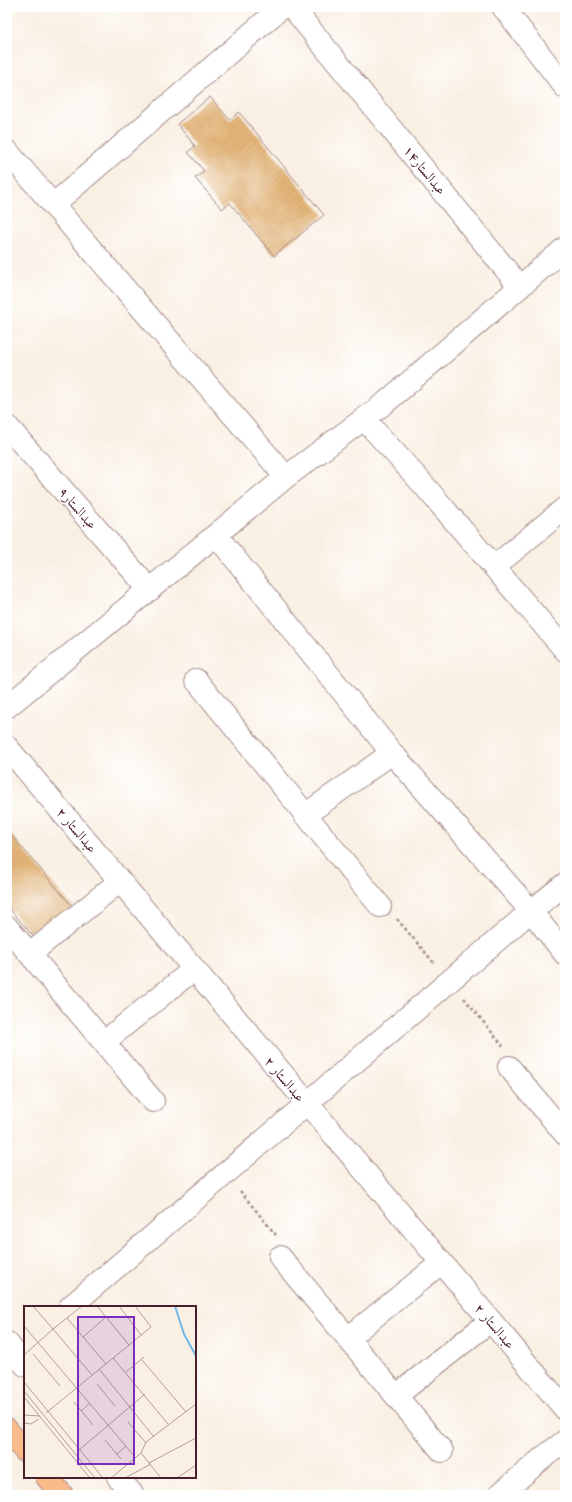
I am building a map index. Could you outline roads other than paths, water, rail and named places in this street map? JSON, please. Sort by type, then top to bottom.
[{"type":"highway","points":[[7,1430],[24,1450]]},
{"type":"highway","points":[[48,1478],[62,1495]]},
{"type":"street","points":[[53,205],[282,7]]},
{"type":"street","name":"عبدالستار۱۴","points":[[292,7],[520,287]]},
{"type":"street","points":[[503,7],[565,87]]},
{"type":"street","points":[[7,151],[286,478]]},
{"type":"street","points":[[7,707],[216,534],[286,478],[385,403],[565,248]]},
{"type":"street","points":[[364,419],[422,483],[565,650]]},
{"type":"street","name":"عبدالستار۹","points":[[7,426],[150,590]]},
{"type":"street","points":[[494,567],[565,508]]},
{"type":"street","points":[[216,534],[392,753],[531,911],[565,954]]},
{"type":"street","points":[[196,680],[380,906]]},
{"type":"street","name":"عبدالستار ۲","points":[[7,747],[565,1409]]},
{"type":"street","points":[[305,815],[392,753]]},
{"type":"street","points":[[30,954],[120,881]]},
{"type":"street","points":[[71,1306],[306,1103],[531,911],[565,884]]},
{"type":"street","points":[[7,927],[153,1101]]},
{"type":"street","points":[[104,1042],[194,969]]},
{"type":"street","points":[[509,1066],[565,1134]]},
{"type":"street","points":[[280,1257],[442,1451]]},
{"type":"street","points":[[348,1338],[441,1263]]},
{"type":"street","points":[[396,1396],[490,1321]]},
{"type":"street","points":[[499,1495],[565,1441]]},
{"type":"street","points":[[119,1478],[134,1495]]}]
